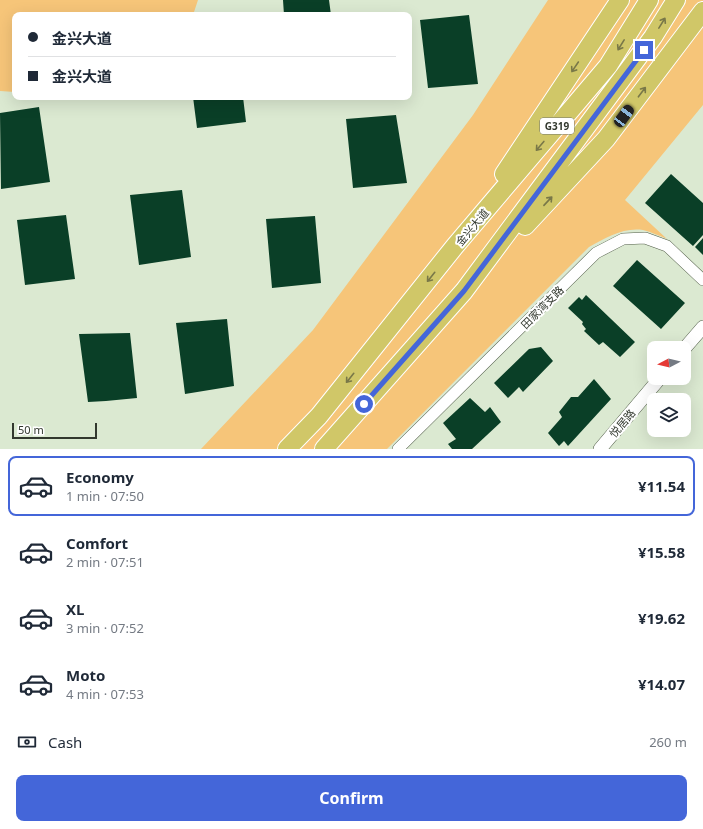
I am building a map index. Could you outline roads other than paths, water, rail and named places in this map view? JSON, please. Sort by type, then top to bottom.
[{"type":"highway","points":[[455,246],[620,0]]},
{"type":"highway","name":"金兴大道","points":[[287,449],[319,416],[455,246],[608,66],[649,0]]},
{"type":"highway","name":"G319","points":[[324,449],[464,291],[653,37],[676,0]]},
{"type":"highway","points":[[464,291],[606,139],[703,11]]},
{"type":"street","name":"田家湾支路","points":[[398,449],[596,253],[623,239],[645,238],[667,246],[703,280]]},
{"type":"street","points":[[691,341],[703,327]]},
{"type":"street","name":"悦居路","points":[[600,449],[654,385]]}]
